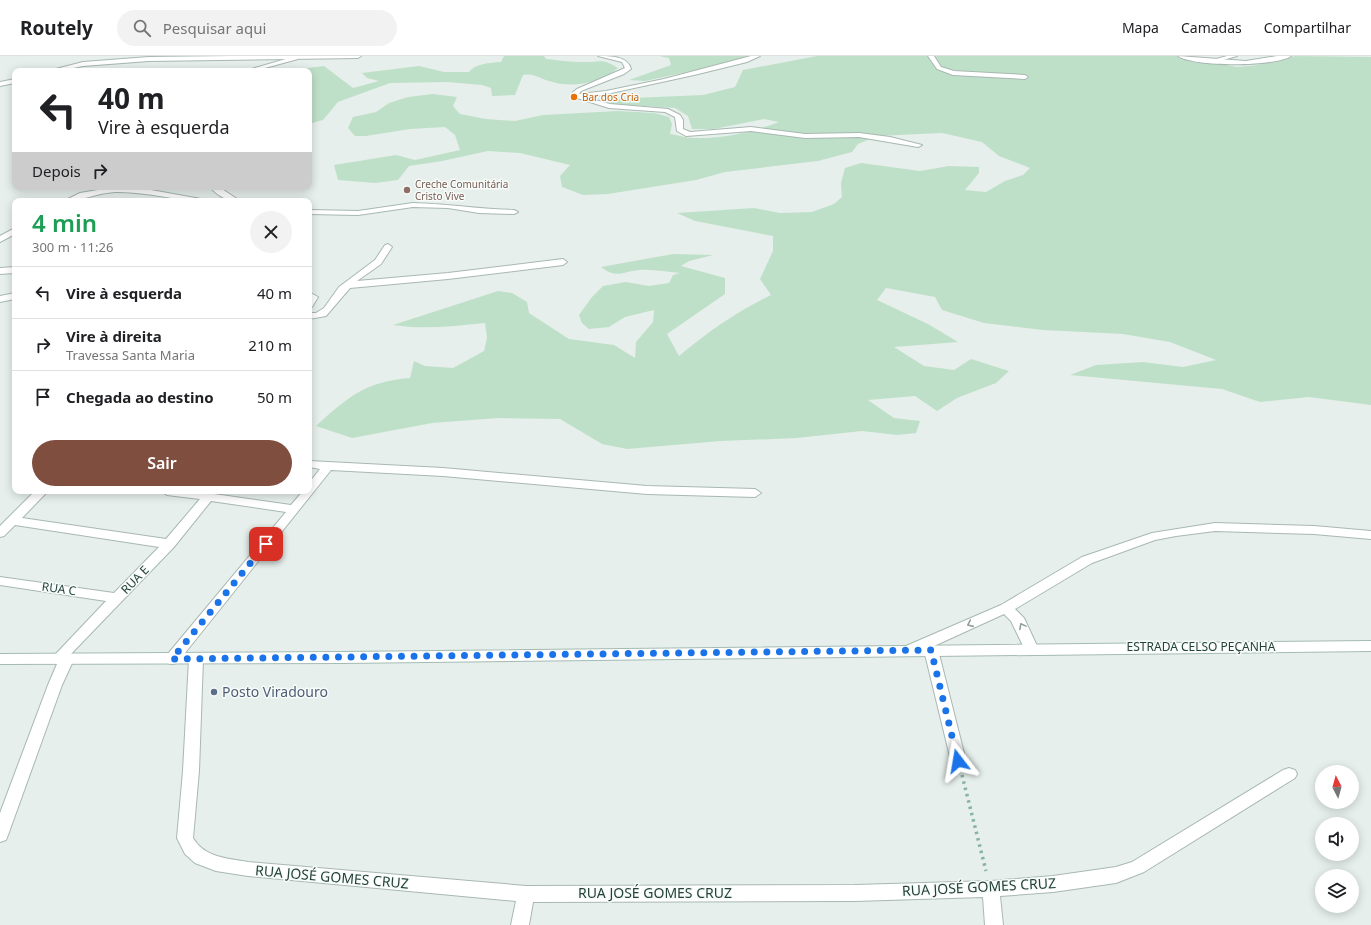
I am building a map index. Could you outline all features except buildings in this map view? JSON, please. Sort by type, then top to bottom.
[{"type":"street","points":[[65,68],[84,64],[149,59],[358,56]]},
{"type":"street","points":[[601,56],[624,61],[627,64],[628,69],[622,74],[579,90],[576,92],[576,96],[608,106],[666,110],[678,116],[680,120],[679,130],[689,134],[743,129],[820,136],[873,136],[918,145]]},
{"type":"street","points":[[579,97],[718,68],[757,56]]},
{"type":"street","points":[[931,56],[939,68],[953,73],[1024,77]]},
{"type":"street","points":[[1181,56],[1246,64],[1288,56]]},
{"type":"street","points":[[0,84],[12,82]]},
{"type":"street","points":[[75,198],[100,190]]},
{"type":"street","points":[[126,190],[178,198]]},
{"type":"street","points":[[217,190],[230,198]]},
{"type":"street","points":[[312,212],[358,213],[413,205],[448,206],[479,211],[514,212]]},
{"type":"street","points":[[0,239],[12,233]]},
{"type":"street","points":[[312,316],[322,316],[327,312],[342,288],[378,262],[388,247]]},
{"type":"street","points":[[347,285],[448,276],[563,262]]},
{"type":"street","points":[[0,271],[12,270]]},
{"type":"street","points":[[312,464],[516,478],[647,490],[755,493]]},
{"type":"street","points":[[312,487],[328,466]]},
{"type":"street","points":[[0,533],[38,494]]},
{"type":"street","points":[[188,494],[294,509]]},
{"type":"street","points":[[172,659],[306,494]]},
{"type":"street","name":"RUA E","points":[[0,835],[55,685],[62,659],[117,598],[169,544],[208,497]]},
{"type":"street","points":[[13,521],[169,544]]},
{"type":"street","points":[[911,650],[1006,608],[1087,560],[1123,546],[1176,532],[1215,527],[1314,530],[1371,535]]},
{"type":"street","name":"RUA C","points":[[0,581],[117,598]]},
{"type":"street","points":[[1006,608],[1017,618],[1031,648]]},
{"type":"street","name":"ESTRADA CELSO PEÇANHA","points":[[0,659],[196,659],[1031,648],[1371,646]]},
{"type":"street","points":[[931,650],[958,761]]},
{"type":"street","name":"RUA JOSÉ GOMES CRUZ","points":[[196,659],[191,771],[185,838],[191,850],[201,858],[216,864],[248,869],[526,894],[855,893],[991,889],[1053,884],[1116,875],[1138,867],[1290,774]]},
{"type":"street","points":[[991,889],[994,925]]},
{"type":"street","points":[[520,925],[526,894]]},
{"type":"lane","points":[[1212,61],[1234,56]]},
{"type":"lane","points":[[259,68],[296,58]]},
{"type":"lane","points":[[0,299],[12,297]]},
{"type":"path","points":[[958,761],[991,889]]},
{"type":"green space","points":[[504,56],[544,56],[546,59],[568,61],[600,61],[618,68],[595,81],[576,84],[558,83],[545,80],[534,75],[523,75],[515,95],[492,96],[491,88],[482,85],[447,82],[390,83],[338,102],[323,120],[312,123],[312,68],[308,68],[324,66],[353,88],[379,81],[367,78],[362,73],[419,66],[444,72],[469,72],[479,65],[501,62]]},
{"type":"green space","points":[[659,56],[751,56],[743,60],[645,81],[629,80],[671,65],[669,58]]},
{"type":"green space","points":[[817,56],[1178,56],[1237,67],[1259,65],[1295,56],[1371,57],[1371,405],[1309,397],[1260,402],[1222,389],[1070,375],[1096,365],[1143,362],[1183,367],[1216,360],[1170,342],[1123,334],[1043,330],[984,323],[942,310],[935,297],[886,288],[877,300],[928,324],[958,342],[894,347],[924,366],[954,370],[971,359],[1009,371],[996,383],[957,398],[937,411],[915,396],[868,400],[894,418],[920,421],[916,433],[897,435],[862,431],[797,438],[721,441],[627,449],[602,444],[560,419],[498,418],[432,423],[352,438],[316,426],[338,406],[358,392],[381,383],[410,378],[414,361],[425,366],[453,368],[484,351],[487,338],[485,323],[427,327],[393,325],[498,291],[512,293],[527,302],[529,313],[569,339],[614,345],[635,358],[636,342],[653,322],[654,310],[625,317],[609,327],[589,329],[582,323],[579,315],[592,297],[603,286],[626,282],[649,286],[669,283],[673,275],[680,273],[639,270],[615,274],[606,271],[601,267],[673,254],[713,255],[689,261],[681,266],[725,278],[725,294],[667,334],[679,356],[723,322],[771,295],[760,279],[773,251],[773,236],[695,221],[677,213],[754,208],[780,213],[812,212],[834,204],[842,197],[841,183],[845,168],[861,163],[920,171],[949,166],[979,167],[979,173],[965,190],[986,192],[1005,181],[1023,175],[1030,168],[999,156],[982,142],[942,133],[877,136],[858,144],[852,152],[818,161],[725,172],[696,180],[608,194],[583,195],[562,187],[560,176],[570,165],[520,153],[488,151],[442,161],[409,166],[398,180],[375,183],[338,180],[334,165],[396,155],[415,160],[460,150],[455,135],[445,127],[410,129],[366,136],[355,136],[348,128],[353,117],[376,112],[389,103],[408,97],[433,94],[457,97],[453,106],[460,114],[486,119],[515,121],[543,115],[618,111],[654,113],[669,117],[672,124],[670,134],[688,138],[726,136],[748,132],[779,122],[764,119],[714,129],[692,129],[688,116],[675,108],[602,102],[608,99],[703,95],[735,87],[743,70]]},
{"type":"place","name":"Bar dos Cria","points":[[574,97]]},
{"type":"place","name":"Creche Comunitária Cristo Vive","points":[[407,190]]},
{"type":"place","name":"Posto Viradouro","points":[[214,692]]},
{"type":"route","points":[[266,544],[172,659],[931,650],[958,761]]}]
